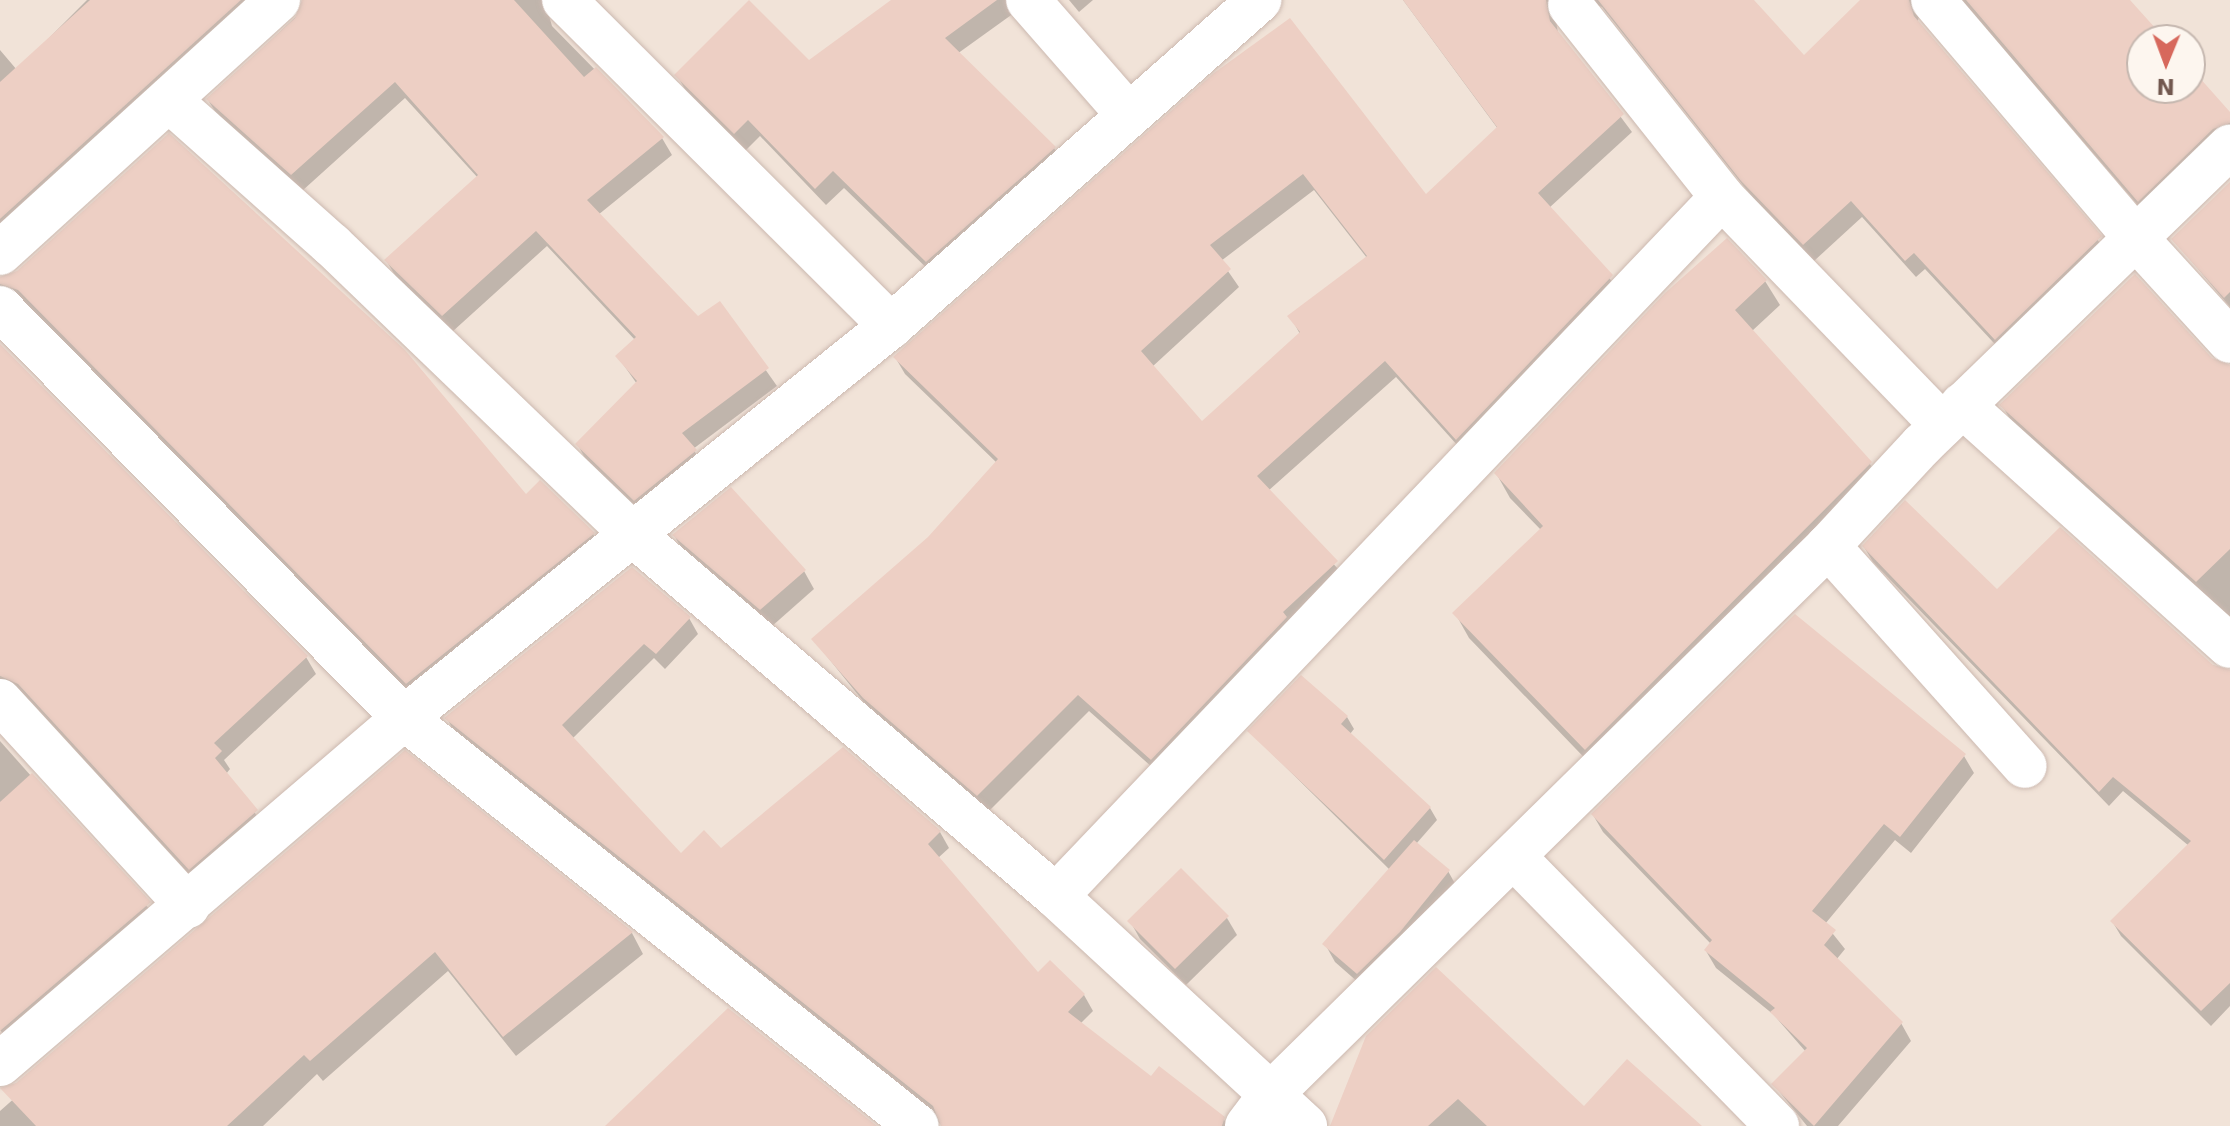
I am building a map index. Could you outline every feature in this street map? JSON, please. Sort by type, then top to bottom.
[{"type":"street","points":[[0,253],[278,0]]},
{"type":"street","points":[[564,0],[891,326]]},
{"type":"street","points":[[1028,0],[1127,113]]},
{"type":"street","points":[[4,1054],[188,906],[404,718],[630,532],[891,326],[1127,113],[1259,0]]},
{"type":"street","points":[[1933,0],[2134,236],[2230,341]]},
{"type":"street","points":[[1570,5],[1722,197],[1952,415],[2230,646]]},
{"type":"street","points":[[169,100],[332,245],[630,532],[1056,896],[1258,1111],[1305,1126]]},
{"type":"street","points":[[1258,1111],[1828,546],[1952,415],[2134,236],[2230,147]]},
{"type":"street","points":[[1056,896],[1722,197]]},
{"type":"street","points":[[0,308],[404,718],[917,1126]]},
{"type":"street","points":[[1828,546],[2025,766]]},
{"type":"street","points":[[0,701],[188,906]]},
{"type":"street","points":[[1514,857],[1777,1126]]},
{"type":"shaded area","points":[[0,0],[2230,0],[2230,1126],[0,1126]]},
{"type":"building","points":[[90,0],[241,0],[0,219],[0,82]]},
{"type":"building","points":[[302,0],[514,0],[584,77],[596,67],[664,137],[587,200],[698,316],[720,301],[769,368],[682,433],[697,450],[634,501],[575,444],[637,381],[615,356],[636,337],[536,231],[442,316],[384,260],[478,175],[395,82],[291,175],[206,99],[295,18]]},
{"type":"building","points":[[749,0],[809,60],[891,0],[997,0],[945,38],[1056,147],[926,262],[833,171],[815,189],[748,120],[734,134],[674,75]]},
{"type":"building","points":[[1403,0],[1546,0],[1550,21],[1624,114],[1538,193],[1613,275],[1456,440],[1385,361],[1257,476],[1338,561],[1283,612],[1287,617],[1151,760],[1078,695],[977,796],[863,698],[811,639],[928,537],[998,459],[893,357],[1214,73],[1290,18],[1426,194],[1497,127]],"holes":[[[1303,174],[1367,256],[1287,316],[1300,332],[1202,421],[1141,351],[1231,269],[1210,245]]]},
{"type":"building","points":[[1598,0],[1754,0],[1804,55],[1860,0],[1909,0],[1914,16],[2102,236],[1995,340],[1914,253],[1905,261],[1851,201],[1803,245],[1741,181]]},
{"type":"building","points":[[1966,0],[2130,0],[2152,24],[2126,24],[2126,104],[2206,104],[2206,85],[2230,112],[2230,123],[2213,129],[2138,202]]},
{"type":"building","points":[[169,133],[405,350],[526,494],[540,480],[595,533],[406,684],[18,290],[0,284],[0,277],[17,271]]},
{"type":"building","points":[[2230,182],[2230,292],[2224,298],[2171,239]]},
{"type":"building","points":[[1727,238],[1767,280],[1735,310],[1872,462],[1585,750],[1452,613],[1543,526],[1494,473],[1665,293]]},
{"type":"building","points":[[2135,274],[2212,358],[2230,365],[2230,549],[2196,582],[1999,405]]},
{"type":"building","points":[[0,344],[308,656],[214,743],[222,751],[215,758],[258,810],[189,870],[18,684],[0,676]]},
{"type":"building","points":[[731,487],[806,570],[760,610],[672,535]]},
{"type":"building","points":[[1905,500],[1997,589],[2060,527],[2213,665],[2230,670],[2230,983],[2201,1011],[2110,921],[2191,841],[2113,777],[2099,792],[1862,546]]},
{"type":"building","points":[[632,567],[691,617],[656,654],[644,644],[562,725],[681,853],[704,830],[721,848],[843,747],[941,831],[928,844],[1038,972],[1050,960],[1085,994],[1068,1012],[1151,1076],[1159,1066],[1225,1117],[1222,1126],[941,1126],[933,1106],[444,718]]},
{"type":"building","points":[[1795,614],[1966,754],[1900,837],[1884,824],[1812,911],[1836,930],[1824,945],[1903,1022],[1814,1126],[1771,1084],[1807,1048],[1770,1012],[1775,1008],[1704,950],[1712,940],[1591,814]]},
{"type":"building","points":[[1301,675],[1348,716],[1341,724],[1431,807],[1384,860],[1247,731]]},
{"type":"building","points":[[405,750],[633,932],[503,1037],[435,952],[310,1061],[304,1055],[227,1126],[36,1126],[0,1088],[16,1083]]},
{"type":"building","points":[[32,773],[151,902],[0,1031],[0,802]]},
{"type":"building","points":[[1414,840],[1450,870],[1400,932],[1357,974],[1322,944]]},
{"type":"building","points":[[1181,868],[1229,916],[1175,969],[1127,921]]},
{"type":"building","points":[[1436,967],[1584,1106],[1627,1059],[1702,1126],[1487,1126],[1458,1099],[1428,1126],[1330,1126],[1366,1036]]},
{"type":"building","points":[[728,1008],[877,1126],[605,1126]]}]
